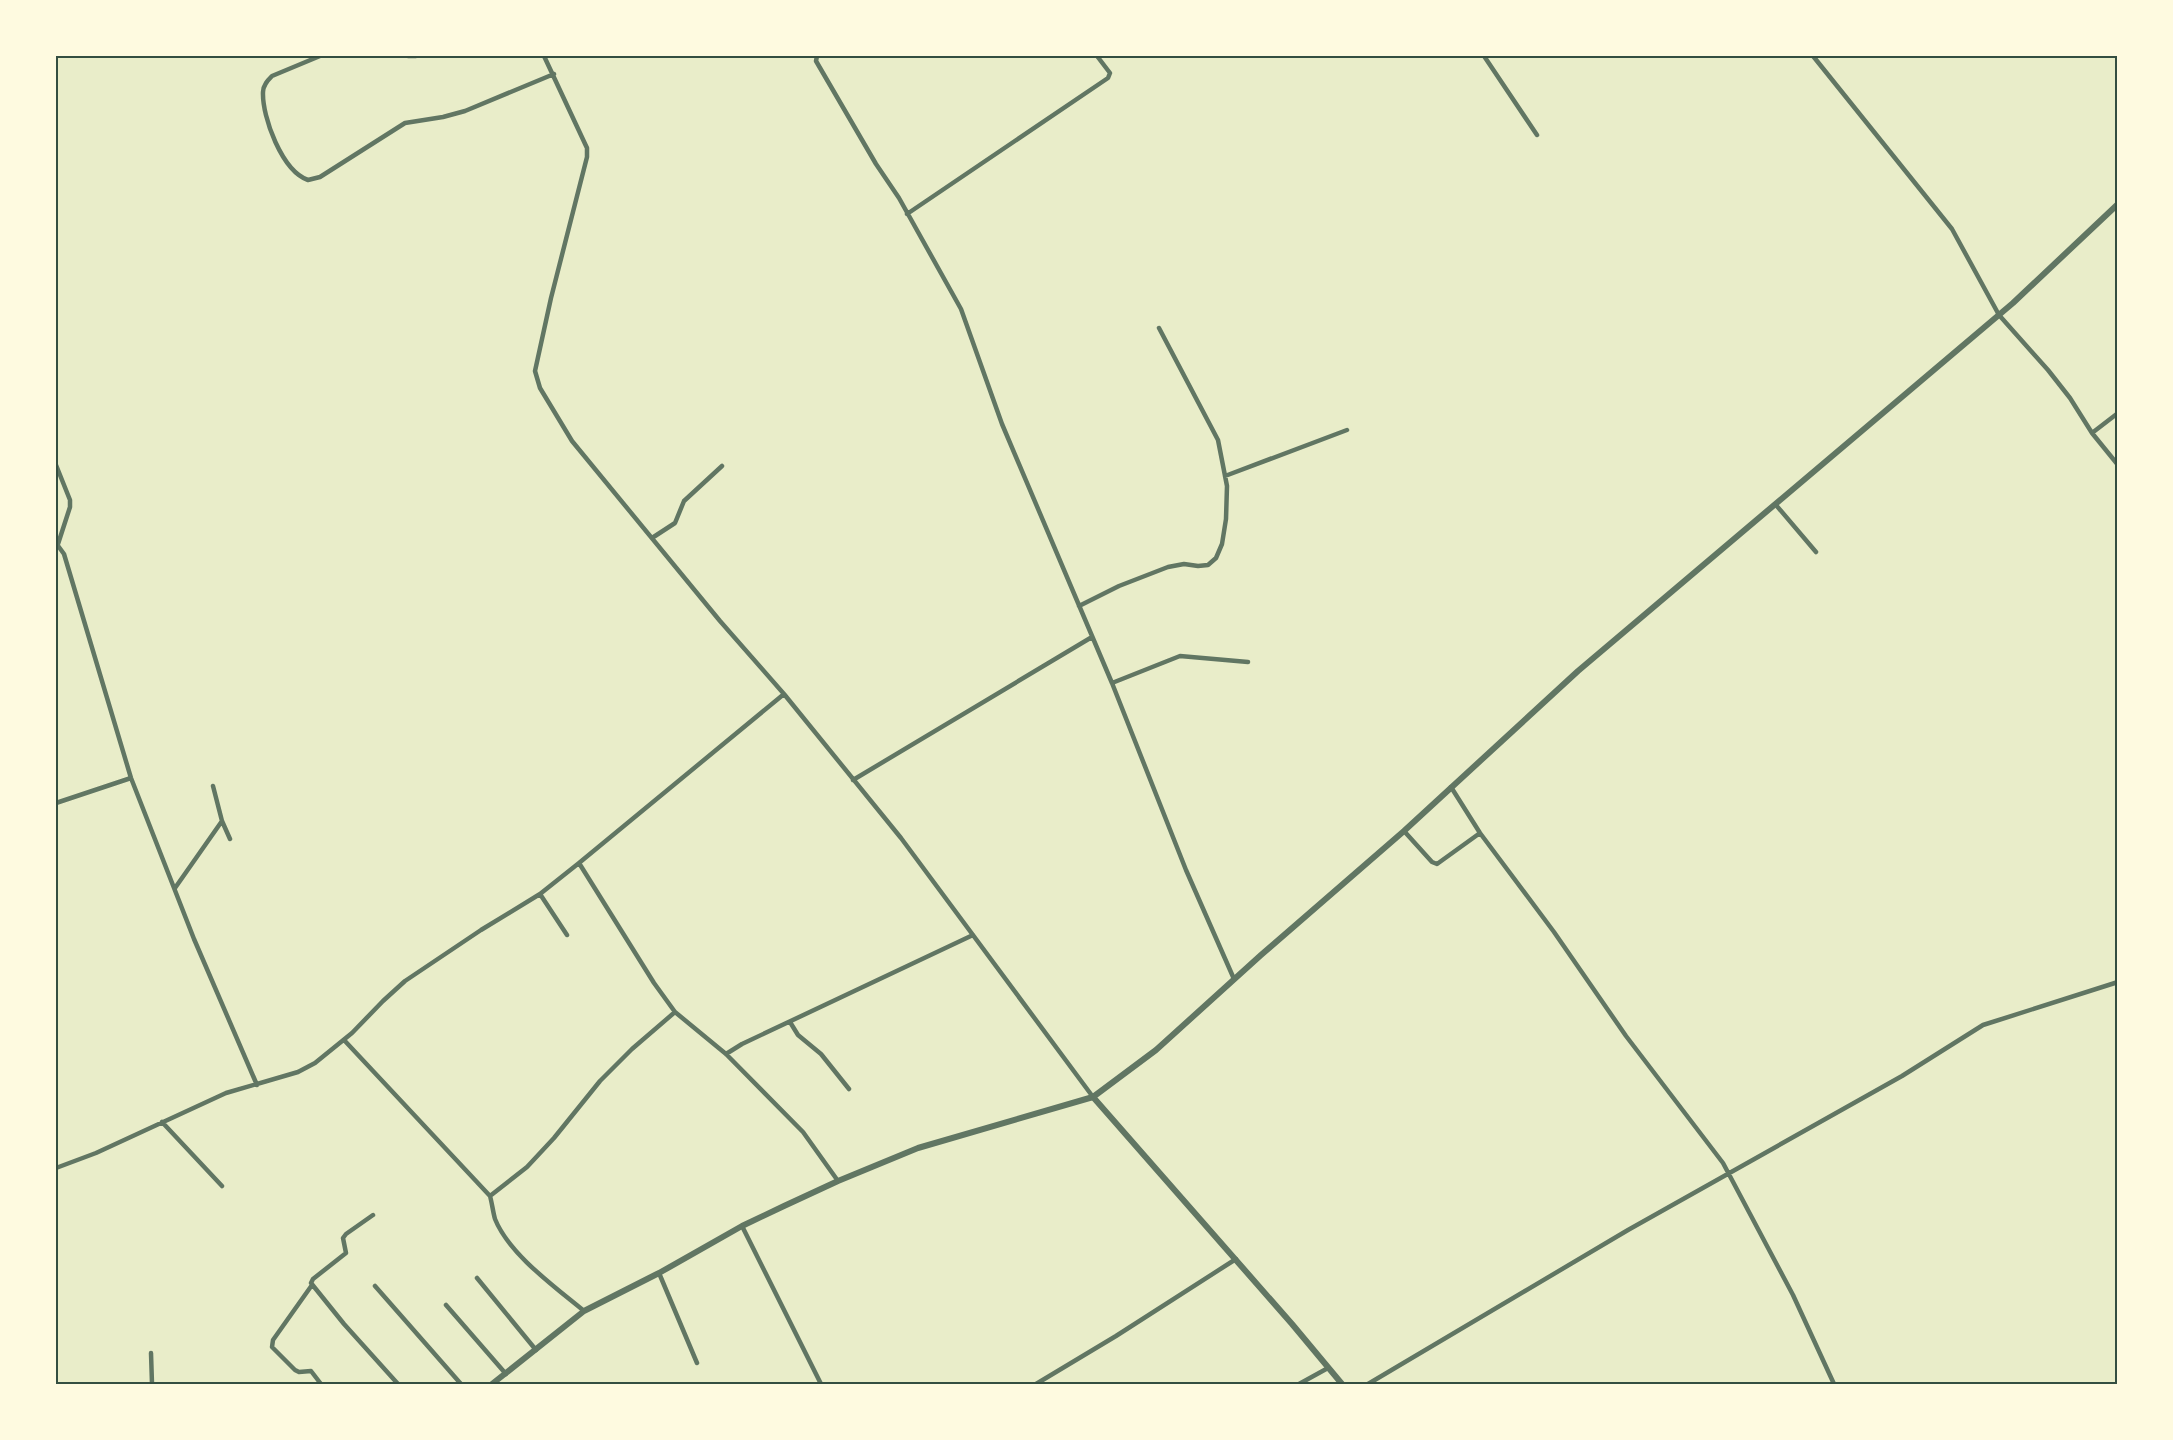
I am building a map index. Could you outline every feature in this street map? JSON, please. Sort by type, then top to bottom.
[{"type":"street","points":[[320,56],[272,76],[266,82],[263,90],[274,141],[295,173],[308,180],[320,177],[405,123],[465,111],[554,74]]},
{"type":"street","points":[[408,56],[416,56]]},
{"type":"street","points":[[544,56],[585,139],[587,157],[551,298],[536,371],[540,388],[572,441],[901,838],[1093,1097],[1236,1258],[1342,1384]]},
{"type":"street","points":[[817,56],[816,61],[961,309],[1002,424],[1112,683],[1186,870],[1234,979]]},
{"type":"street","points":[[907,214],[1108,78],[1110,73],[1097,56]]},
{"type":"street","points":[[1484,56],[1537,135]]},
{"type":"street","points":[[1813,56],[1952,229],[1999,315],[2058,382],[2092,433],[2118,465]]},
{"type":"street","points":[[492,1384],[584,1311],[742,1226],[838,1180],[918,1148],[1093,1097],[1156,1050],[1404,831],[1578,671],[1999,315],[2118,204]]},
{"type":"street","points":[[1079,606],[1119,586],[1168,567],[1184,564],[1208,565],[1216,558],[1221,544],[1226,519],[1227,486],[1218,440],[1159,328]]},
{"type":"street","points":[[2092,433],[2118,413]]},
{"type":"street","points":[[1225,476],[1347,430]]},
{"type":"street","points":[[56,465],[70,500],[57,543],[64,554],[131,778],[176,888],[194,939],[257,1085]]},
{"type":"street","points":[[652,538],[675,523],[684,501],[722,466]]},
{"type":"street","points":[[1776,505],[1816,552]]},
{"type":"street","points":[[853,780],[1092,637]]},
{"type":"street","points":[[1112,683],[1180,656],[1248,662]]},
{"type":"street","points":[[56,1168],[96,1153],[226,1093],[307,1068],[344,1040],[405,981],[540,894],[784,694]]},
{"type":"street","points":[[56,803],[131,778]]},
{"type":"street","points":[[213,786],[222,821],[230,840]]},
{"type":"street","points":[[1450,787],[1480,833],[1554,932],[1626,1036],[1722,1163],[1793,1295],[1834,1384]]},
{"type":"street","points":[[176,888],[222,821]]},
{"type":"street","points":[[1404,831],[1432,862],[1437,864],[1480,833]]},
{"type":"street","points":[[579,863],[654,983],[675,1012],[726,1054],[803,1132],[838,1180]]},
{"type":"street","points":[[540,894],[567,935]]},
{"type":"street","points":[[726,1054],[742,1044],[973,935]]},
{"type":"street","points":[[1368,1384],[1628,1230],[1902,1076],[1983,1025],[2118,982]]},
{"type":"street","points":[[490,1196],[527,1167],[554,1138],[600,1081],[632,1049],[675,1012]]},
{"type":"street","points":[[790,1022],[798,1035],[821,1054],[849,1089]]},
{"type":"street","points":[[344,1040],[490,1196],[495,1218],[520,1255],[584,1311]]},
{"type":"street","points":[[162,1122],[222,1186]]},
{"type":"street","points":[[321,1384],[310,1371],[295,1370],[272,1347],[273,1340],[312,1285],[313,1278],[346,1253],[343,1238],[346,1234],[373,1215]]},
{"type":"street","points":[[742,1226],[821,1384]]},
{"type":"street","points":[[1036,1384],[1116,1336],[1236,1258]]},
{"type":"street","points":[[658,1273],[697,1363]]},
{"type":"street","points":[[477,1278],[536,1351]]},
{"type":"street","points":[[312,1285],[398,1384]]},
{"type":"street","points":[[375,1286],[461,1384]]},
{"type":"street","points":[[446,1305],[506,1374]]},
{"type":"street","points":[[151,1353],[152,1384]]},
{"type":"street","points":[[1299,1384],[1328,1368]]}]
